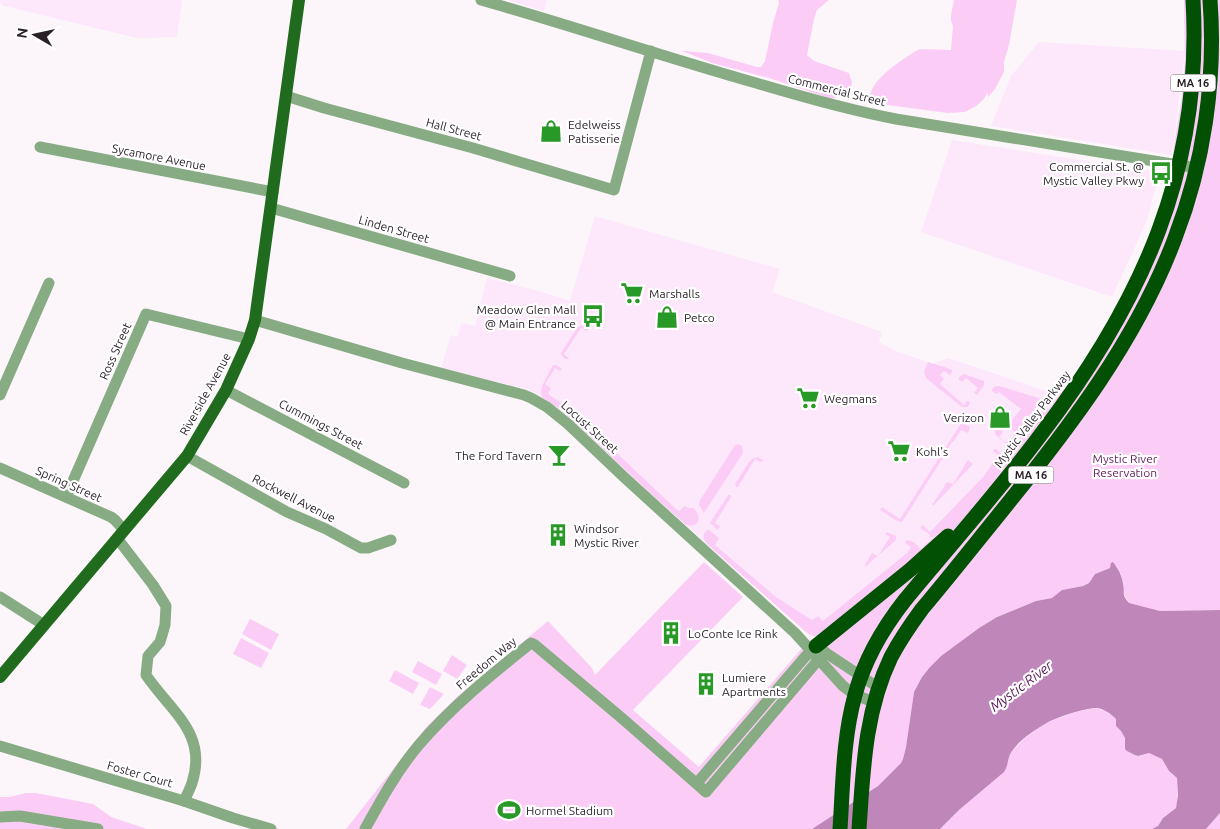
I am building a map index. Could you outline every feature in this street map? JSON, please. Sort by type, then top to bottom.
[{"type":"highway","name":"Mystic Valley Parkway","points":[[840,829],[846,740],[855,695],[877,642],[897,611],[990,498],[1067,399],[1120,316],[1156,240],[1180,165],[1188,124],[1193,79],[1194,0]]},
{"type":"highway","name":"MA 16","points":[[860,829],[868,734],[877,695],[892,656],[914,620],[1059,439],[1079,411],[1111,364],[1140,315],[1162,270],[1182,221],[1197,168],[1205,126],[1210,84],[1210,0]]},
{"type":"highway","points":[[818,652],[990,498]]},
{"type":"main road","name":"Riverside Avenue","points":[[0,677],[186,456],[226,390],[249,339],[255,320],[300,0]]},
{"type":"street","name":"Commercial Street","points":[[480,0],[812,100],[872,114],[1197,168]]},
{"type":"street","name":"Hall Street","points":[[286,96],[473,148],[614,190],[651,51]]},
{"type":"street","name":"Sycamore Avenue","points":[[40,147],[273,192]]},
{"type":"street","name":"Linden Street","points":[[271,208],[510,276]]},
{"type":"street","points":[[0,395],[49,283]]},
{"type":"street","name":"Ross Street","points":[[66,497],[146,314],[249,339]]},
{"type":"street","name":"Locust Street","points":[[255,320],[402,363],[524,395],[538,402],[556,413],[795,633],[818,652],[862,677],[877,695]]},
{"type":"street","name":"Cummings Street","points":[[226,390],[404,483]]},
{"type":"street","name":"Rockwell Avenue","points":[[186,456],[287,512],[326,529],[361,548],[368,548],[391,540]]},
{"type":"street","name":"Spring Street","points":[[0,468],[115,520],[120,534],[166,606],[165,625],[160,642],[148,656],[146,676],[190,733],[196,748],[196,767],[192,784],[184,801]]},
{"type":"street","points":[[0,597],[44,625]]},
{"type":"street","name":"Freedom Way","points":[[365,829],[388,789],[417,748],[433,730],[495,671],[531,643],[626,721],[706,792],[818,652]]},
{"type":"street","name":"Locust Street","points":[[818,652],[843,686],[855,695],[877,695]]},
{"type":"street","points":[[696,783],[818,652]]},
{"type":"street","name":"Foster Court","points":[[0,746],[271,829]]},
{"type":"street","points":[[0,817],[20,816],[98,829]]},
{"type":"shaded area","points":[[0,0],[182,0],[177,37],[137,38],[1,5]]},
{"type":"shaded area","points":[[507,0],[547,0],[544,11]]},
{"type":"shaded area","points":[[1039,42],[1185,51],[1172,155],[991,126],[1011,76]]},
{"type":"shaded area","points":[[952,140],[1143,170],[1160,171],[1146,223],[1112,297],[921,232]]},
{"type":"shaded area","points":[[595,216],[780,269],[772,292],[882,332],[879,342],[896,351],[933,364],[948,358],[1052,393],[1061,392],[997,474],[937,535],[812,636],[707,544],[554,404],[524,388],[441,369],[451,335],[458,337],[461,323],[475,326],[487,278],[570,301]]},
{"type":"green space","points":[[778,0],[829,0],[817,10],[807,55],[814,61],[849,73],[852,82],[851,88],[842,90],[835,98],[831,99],[769,78],[712,63],[682,51],[708,53],[761,67],[765,61],[779,3]]},
{"type":"green space","points":[[954,0],[1017,0],[1004,62],[1004,72],[995,89],[988,97],[988,93],[976,106],[965,112],[948,113],[872,103],[869,99],[875,84],[887,71],[902,60],[920,49],[951,50],[953,26],[951,15]]},
{"type":"green space","name":"Mystic River Reservation","points":[[1184,0],[1220,0],[1220,610],[1160,611],[1129,603],[1123,593],[1121,574],[1110,568],[1095,574],[1089,583],[1083,586],[1062,590],[1052,598],[1036,601],[997,617],[941,656],[922,677],[914,692],[906,747],[901,763],[878,786],[812,829],[346,829],[427,726],[460,694],[548,621],[592,668],[595,675],[704,562],[743,597],[633,710],[699,767],[808,641],[817,637],[806,632],[707,544],[704,534],[707,530],[719,538],[715,545],[776,597],[812,620],[818,616],[823,621],[907,553],[911,547],[905,543],[907,540],[915,543],[920,549],[934,537],[929,537],[930,535],[920,528],[923,525],[930,532],[984,476],[998,455],[993,451],[994,449],[1003,455],[1005,464],[1019,447],[1006,443],[995,434],[995,431],[997,428],[1003,432],[999,437],[1005,442],[1013,438],[1014,432],[1007,426],[1021,409],[999,392],[997,394],[992,391],[993,389],[999,386],[1042,399],[1046,403],[1048,410],[1061,392],[1073,383],[1137,271],[1171,177],[1185,60]]},
{"type":"green space","points":[[582,325],[587,327],[588,330],[581,328],[564,354],[569,358],[564,358],[561,353],[577,328]]},
{"type":"green space","points":[[928,362],[952,370],[950,375],[944,371],[940,375],[944,379],[940,384],[964,405],[969,401],[970,404],[967,407],[962,407],[926,378],[924,371]]},
{"type":"green space","points":[[553,365],[562,369],[560,371],[555,368],[545,384],[551,388],[548,394],[569,408],[676,509],[680,511],[684,506],[694,508],[698,517],[697,524],[686,525],[561,410],[542,397],[542,386]]},
{"type":"green space","points":[[964,374],[984,381],[984,385],[977,395],[974,393],[978,388],[966,378],[962,382],[959,380],[959,377]]},
{"type":"green space","points":[[962,422],[970,427],[968,433],[961,430],[952,442],[902,522],[897,521],[880,510],[882,507],[900,519]]},
{"type":"green space","points":[[735,445],[742,446],[743,453],[704,513],[699,502]]},
{"type":"green space","points":[[758,457],[763,461],[755,459],[738,487],[736,487],[735,484],[749,462]]},
{"type":"green space","points":[[968,460],[973,464],[934,505],[932,505],[947,482],[953,484]]},
{"type":"green space","points":[[728,495],[731,495],[731,497],[715,523],[720,526],[718,530],[710,523]]},
{"type":"green space","points":[[887,532],[896,536],[896,540],[879,555],[890,537],[885,534]]},
{"type":"green space","points":[[872,553],[878,556],[866,566],[865,566]]},
{"type":"green space","points":[[250,619],[279,634],[271,650],[242,634]]},
{"type":"green space","points":[[241,638],[269,653],[261,668],[233,654]]},
{"type":"green space","points":[[452,655],[467,665],[457,679],[443,671]]},
{"type":"green space","points":[[418,661],[442,674],[436,685],[412,672]]},
{"type":"green space","points":[[395,670],[419,683],[413,694],[389,681]]},
{"type":"green space","points":[[430,687],[444,694],[430,709],[420,705]]},
{"type":"green space","points":[[1094,708],[1106,712],[1116,719],[1116,726],[1124,735],[1125,745],[1135,755],[1149,753],[1162,759],[1169,771],[1177,778],[1176,808],[1163,818],[1158,826],[1152,829],[940,829],[1000,775],[1010,753],[1025,738],[1045,723]]},
{"type":"green space","points":[[26,793],[36,793],[93,804],[111,817],[147,829],[0,829],[0,797],[10,797]]},
{"type":"green space","points":[[1220,813],[1220,829],[1206,829]]},
{"type":"water","name":"Mystic River","points":[[1113,562],[1121,575],[1124,596],[1129,603],[1160,611],[1220,610],[1220,813],[1206,829],[1152,829],[1158,826],[1163,818],[1176,808],[1178,795],[1177,778],[1169,771],[1162,759],[1149,753],[1138,756],[1127,751],[1125,749],[1125,738],[1116,726],[1116,719],[1101,709],[1091,708],[1055,719],[1027,736],[1010,753],[1004,772],[959,810],[940,829],[812,829],[878,786],[901,763],[906,747],[914,692],[922,677],[941,656],[997,617],[1036,601],[1052,598],[1062,590],[1083,586],[1089,583],[1095,574],[1110,568]]},
{"type":"place","name":"Edelweiss Patisserie","points":[[551,131]]},
{"type":"place","name":"Commercial St. @ Mystic Valley Pkwy","points":[[1161,173]]},
{"type":"place","name":"Marshalls","points":[[632,293]]},
{"type":"place","name":"Meadow Glen Mall @ Main Entrance","points":[[593,316]]},
{"type":"place","name":"Petco","points":[[667,317]]},
{"type":"place","name":"Wegmans","points":[[808,398]]},
{"type":"place","name":"Verizon","points":[[1000,417]]},
{"type":"place","name":"Kohl's","points":[[899,451]]},
{"type":"place","name":"The Ford Tavern","points":[[559,455]]},
{"type":"place","name":"Windsor Mystic River","points":[[558,535]]},
{"type":"place","name":"LoConte Ice Rink","points":[[671,633]]},
{"type":"place","name":"Lumiere Apartments","points":[[706,684]]},
{"type":"place","name":"Hormel Stadium","points":[[509,810]]}]
